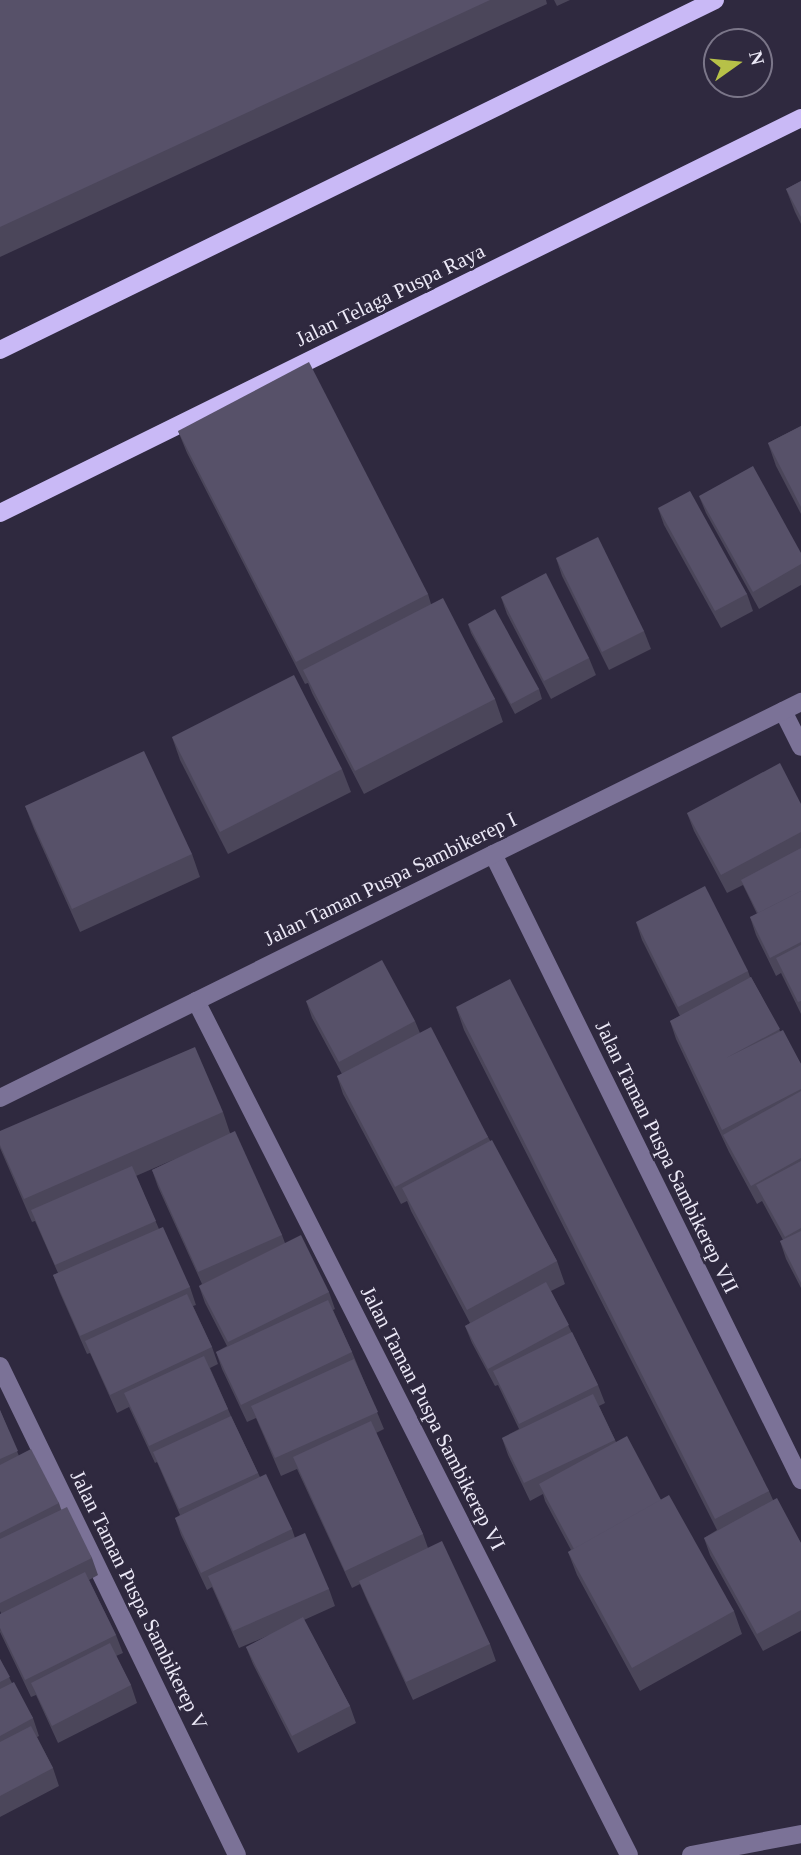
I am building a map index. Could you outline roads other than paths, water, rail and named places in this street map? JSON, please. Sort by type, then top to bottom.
[{"type":"main road","points":[[0,350],[715,0]]},
{"type":"main road","name":"Jalan Telaga Puspa Raya","points":[[0,513],[801,118]]},
{"type":"street","name":"Jalan Taman Puspa Sambikerep I","points":[[0,1098],[801,702]]},
{"type":"street","points":[[783,711],[801,747]]},
{"type":"street","name":"Jalan Taman Puspa Sambikerep VII","points":[[493,854],[801,1480]]},
{"type":"street","name":"Jalan Taman Puspa Sambikerep VI","points":[[196,1001],[629,1855]]},
{"type":"street","name":"Jalan Taman Puspa Sambikerep V","points":[[0,1366],[237,1855]]},
{"type":"street","points":[[691,1855],[801,1834]]}]
